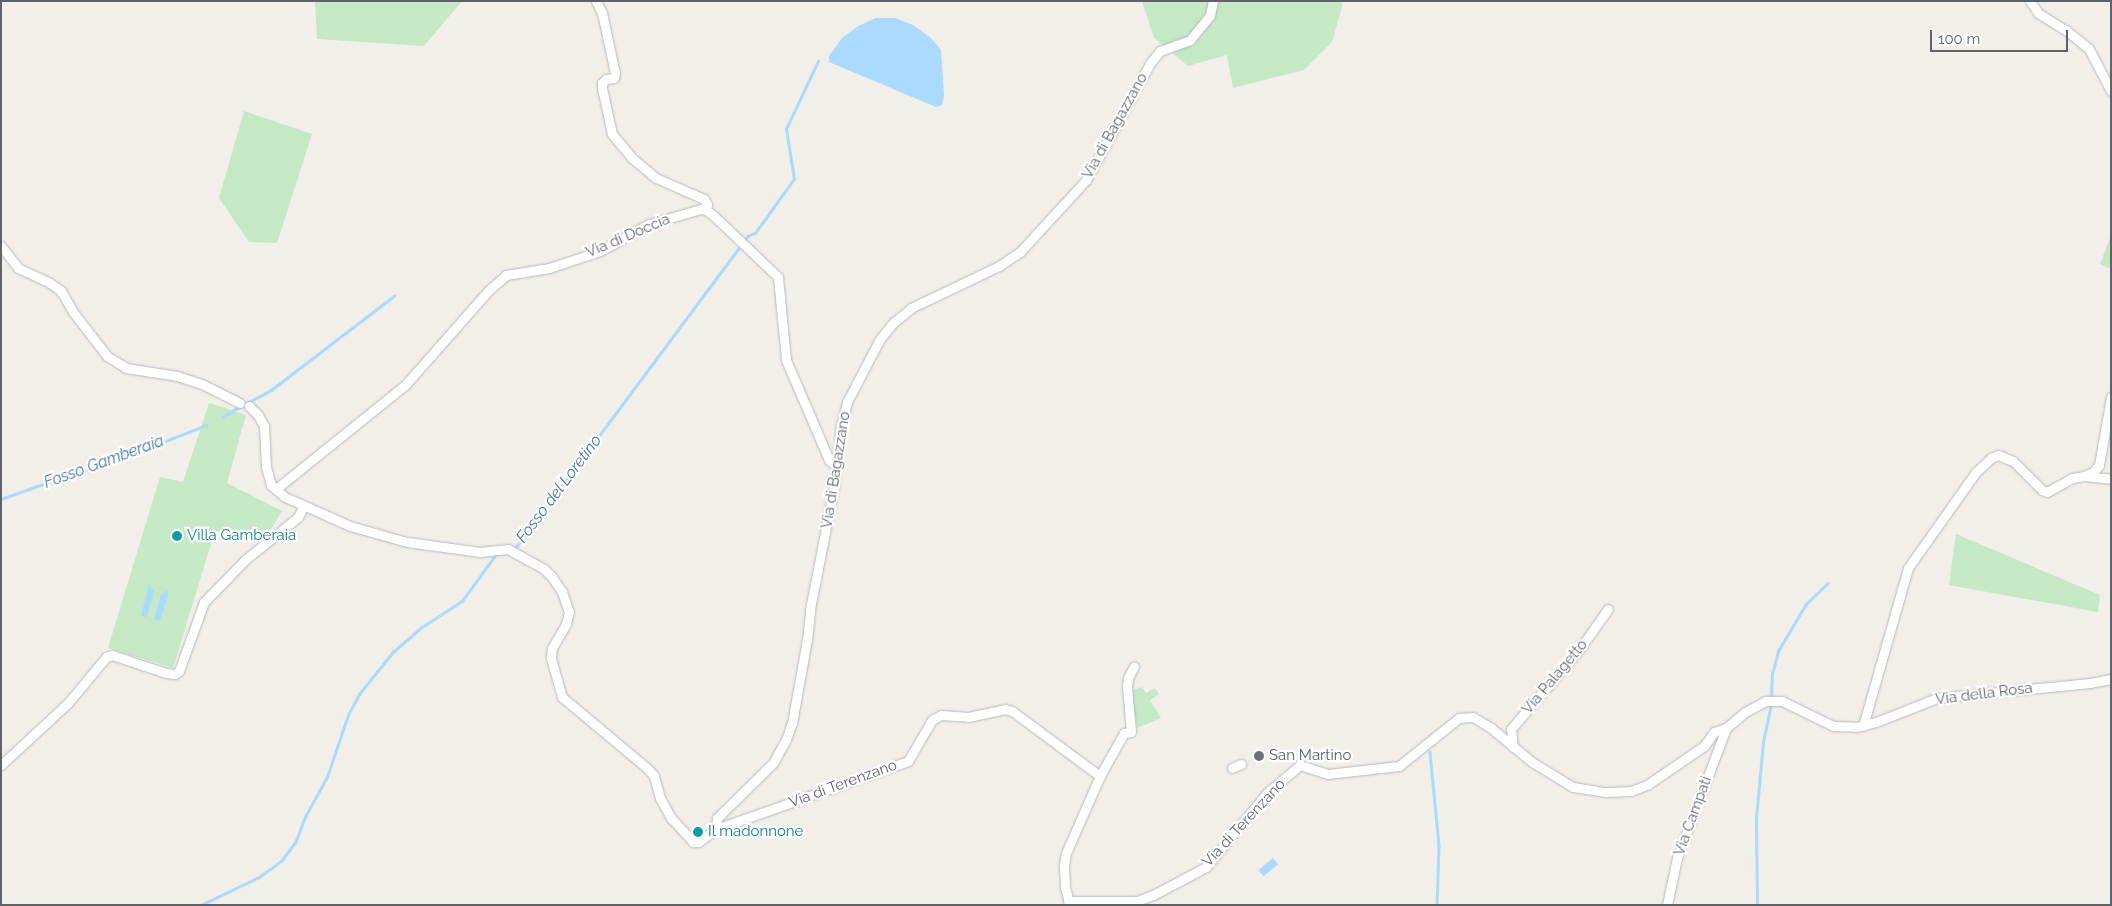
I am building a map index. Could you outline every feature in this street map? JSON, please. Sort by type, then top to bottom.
[{"type":"street","points":[[596,1],[602,13],[616,73],[614,78],[606,79],[602,83],[612,134],[632,158],[656,178],[704,199],[707,204],[706,210],[778,277],[786,360],[829,460],[836,466]]},
{"type":"street","name":"Via di Bagazzano","points":[[716,829],[717,818],[773,762],[786,740],[792,723],[807,640],[811,604],[834,487],[847,402],[884,333],[911,308],[998,266],[1020,252],[1086,180],[1155,57],[1160,51],[1190,40],[1210,15],[1213,1]]},
{"type":"street","points":[[2030,1],[2038,13],[2067,31],[2089,49],[2111,91]]},
{"type":"street","name":"Via di Doccia","points":[[276,490],[406,384],[475,304],[506,275],[549,268],[600,251],[649,224],[691,211],[706,210]]},
{"type":"street","points":[[1,246],[18,268],[50,283],[61,291],[73,312],[107,356],[126,368],[177,376],[204,385],[240,402]]},
{"type":"street","points":[[1863,726],[1908,568],[1976,472],[1991,458],[1998,455],[2006,457],[2014,461],[2042,490],[2048,492],[2072,478],[2094,472],[2099,464],[2111,397]]},
{"type":"street","points":[[1,765],[68,703],[106,657],[112,655],[166,673],[175,674],[179,671],[204,602],[246,559],[298,517],[303,507],[271,485],[266,467],[264,426],[258,415],[249,406]]},
{"type":"street","points":[[2084,476],[2111,479]]},
{"type":"street","name":"Via di Terenzano","points":[[303,507],[364,530],[407,542],[480,552],[508,549],[544,569],[558,585],[569,612],[566,624],[552,648],[551,658],[562,698],[654,776],[664,805],[688,839],[698,842],[716,829],[908,761],[924,731],[932,720],[941,715],[968,717],[1006,709],[1012,711],[1100,776],[1066,853],[1064,865],[1069,903],[1137,901],[1153,895],[1206,867],[1267,793],[1300,765],[1328,774],[1399,766],[1459,718],[1473,717],[1495,731],[1551,775],[1573,787],[1606,792],[1632,791],[1647,785],[1704,746],[1714,732],[1726,728]]},
{"type":"street","name":"Via Palagetto","points":[[1513,747],[1512,729],[1578,650],[1608,609]]},
{"type":"street","points":[[1100,776],[1124,733],[1131,732],[1127,686],[1128,678],[1134,666]]},
{"type":"street","name":"Via della Rosa","points":[[1726,728],[1745,712],[1766,701],[1782,701],[1832,726],[1863,726],[1937,698],[2090,684],[2111,679]]},
{"type":"street","name":"Via Campati","points":[[1667,905],[1677,858],[1726,728]]},
{"type":"street","points":[[1495,731],[1512,729]]},
{"type":"street","points":[[1311,775],[1328,774]]},
{"type":"green space","points":[[315,1],[462,1],[424,46],[317,39]]},
{"type":"green space","points":[[1142,1],[1341,1],[1342,7],[1332,42],[1304,70],[1233,88],[1227,55],[1188,66],[1154,38]]},
{"type":"green space","points":[[244,111],[312,134],[277,243],[249,242],[219,198]]},
{"type":"green space","points":[[2111,235],[2111,269],[2100,264]]},
{"type":"green space","name":"Villa Gamberaia","points":[[209,403],[246,415],[227,483],[282,511],[270,531],[258,541],[215,531],[173,668],[108,648],[160,477],[183,482]]},
{"type":"green space","points":[[1956,534],[2100,595],[2098,612],[1949,585]]},
{"type":"green space","points":[[1142,687],[1146,693],[1155,688],[1159,694],[1150,700],[1161,718],[1137,728],[1131,691]]},
{"type":"water","points":[[876,18],[895,18],[913,25],[931,38],[941,50],[944,95],[942,105],[936,107],[829,62],[829,56],[842,38],[858,26]]},
{"type":"water","points":[[149,585],[154,592],[147,617],[141,616]]},
{"type":"water","points":[[169,591],[160,621],[154,619],[161,594]]},
{"type":"water","points":[[1273,858],[1278,864],[1264,876],[1258,870]]},
{"type":"waterway","name":"Fosso del Loretino","points":[[512,548],[516,547],[748,236],[755,233],[794,179],[786,129],[818,61]]},
{"type":"waterway","name":"Fosso Gamberaia","points":[[223,416],[271,390],[394,296]]},
{"type":"waterway","name":"Fosso Gamberaia","points":[[1,499],[79,471],[100,467],[115,456],[140,451],[206,425]]},
{"type":"waterway","name":"Fosso del Loretino","points":[[201,905],[259,877],[282,860],[295,843],[306,815],[327,777],[348,715],[359,694],[393,652],[422,627],[462,601],[496,554]]},
{"type":"waterway","points":[[1771,699],[1772,674],[1778,651],[1806,604],[1828,583]]},
{"type":"waterway","points":[[1757,905],[1756,818],[1763,742],[1771,704]]},
{"type":"waterway","points":[[1430,752],[1439,846],[1437,905]]},
{"type":"place","name":"Villa Gamberaia","points":[[177,536]]},
{"type":"place","name":"San Martino","points":[[1259,756]]},
{"type":"place","name":"Il madonnone","points":[[698,832]]}]
